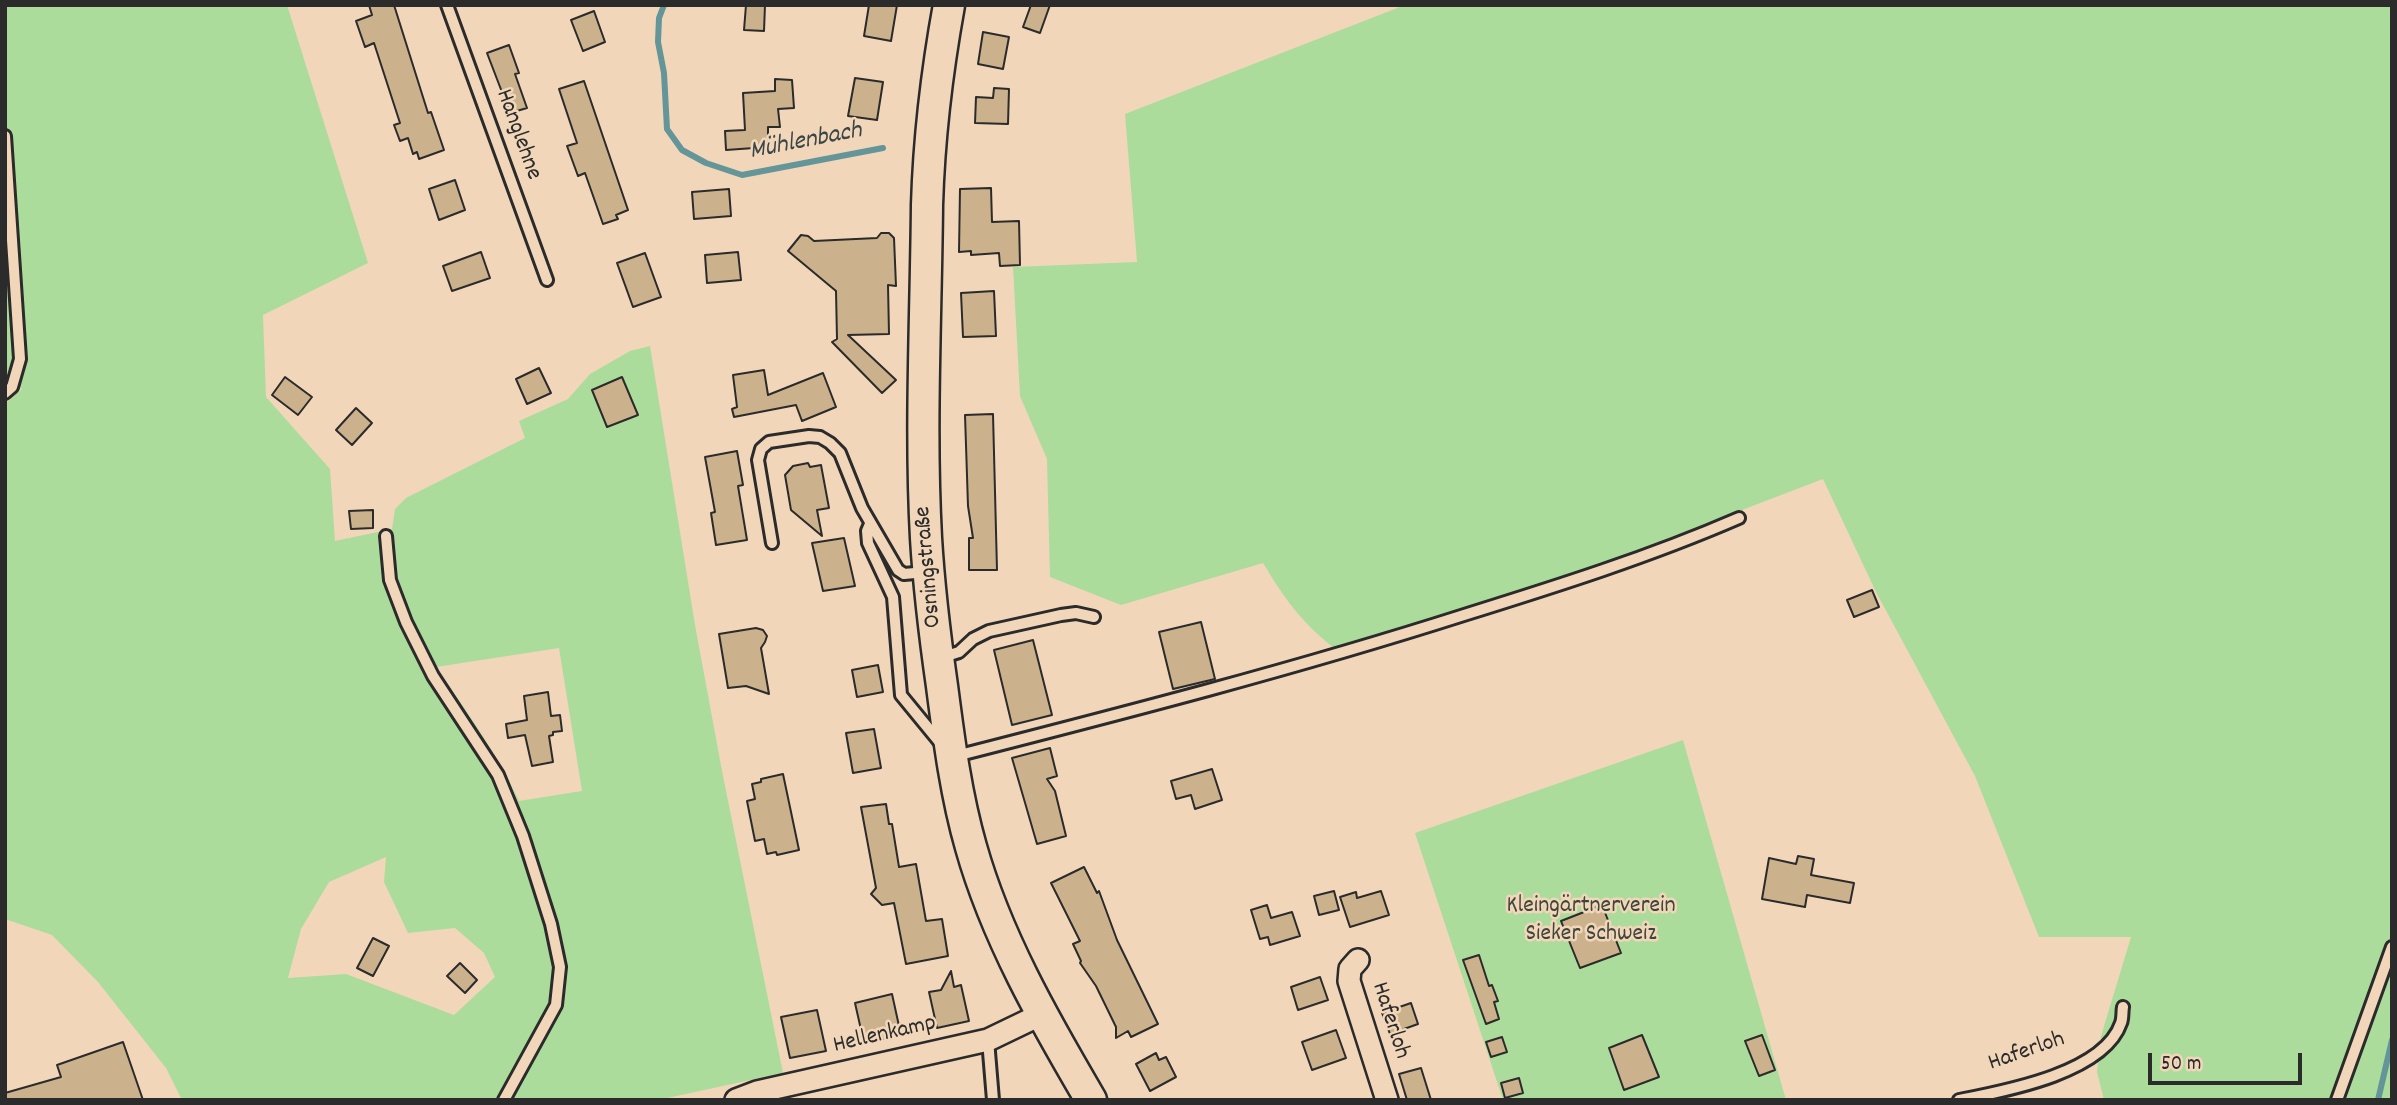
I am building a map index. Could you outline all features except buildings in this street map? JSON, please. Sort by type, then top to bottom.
[{"type":"main road","name":"Osningstraße","points":[[949,5],[938,67],[928,168],[924,456],[928,572],[938,658],[952,757],[971,847],[988,897],[1042,1014],[1091,1100]]},
{"type":"street","name":"Haferloh","points":[[1358,960],[1350,969],[1349,981],[1387,1100]]},
{"type":"street","name":"Hellenkamp","points":[[736,1100],[757,1092],[988,1040],[1042,1014]]},
{"type":"lane","name":"Hanglehne","points":[[447,5],[547,280]]},
{"type":"lane","points":[[5,136],[20,359],[12,387],[5,393]]},
{"type":"lane","points":[[772,543],[758,460],[761,449],[769,442],[820,437],[840,453],[870,524],[898,570],[904,574],[928,572]]},
{"type":"lane","points":[[870,524],[867,543],[893,597],[901,695],[952,757],[1332,657],[1604,572],[1739,518]]},
{"type":"lane","points":[[386,536],[390,580],[406,622],[433,676],[498,775],[523,836],[551,924],[560,967],[556,1005],[505,1100]]},
{"type":"lane","points":[[938,658],[959,652],[973,639],[989,631],[1076,613],[1094,617]]},
{"type":"lane","points":[[2337,1100],[2392,947]]},
{"type":"lane","name":"Haferloh","points":[[1959,1100],[2026,1085],[2087,1060],[2108,1043],[2121,1023],[2123,1007]]},
{"type":"lane","points":[[988,1040],[993,1100]]},
{"type":"green space","points":[[5,5],[287,5],[368,263],[263,315],[266,397],[330,469],[335,541],[392,529],[395,509],[406,498],[525,438],[519,421],[568,399],[590,374],[630,351],[650,346],[695,625],[783,1073],[658,1100],[182,1100],[166,1068],[98,982],[52,935],[5,919],[5,404],[22,389],[10,377],[5,383]],"holes":[[[559,648],[582,791],[519,801],[491,749],[436,667]],[[386,857],[384,882],[408,933],[455,928],[484,953],[495,977],[454,1015],[346,974],[288,978],[301,929],[329,882]]]},
{"type":"green space","points":[[1405,5],[2392,5],[2392,1100],[2104,1100],[2097,1072],[2101,1036],[2131,937],[2039,937],[1975,776],[1876,592],[1823,479],[1590,568],[1334,648],[1294,609],[1263,563],[1121,605],[1050,577],[1047,459],[1020,396],[1013,267],[1137,262],[1125,114]]},
{"type":"green space","name":"Kleingärtnerverein Sieker Schweiz","points":[[1683,740],[1786,1100],[1503,1100],[1415,833]]},
{"type":"waterway","name":"Mühlenbach","points":[[664,5],[659,18],[658,42],[664,73],[667,129],[682,150],[706,163],[742,175],[883,148]]},
{"type":"waterway","points":[[2378,1100],[2392,1040]]}]
